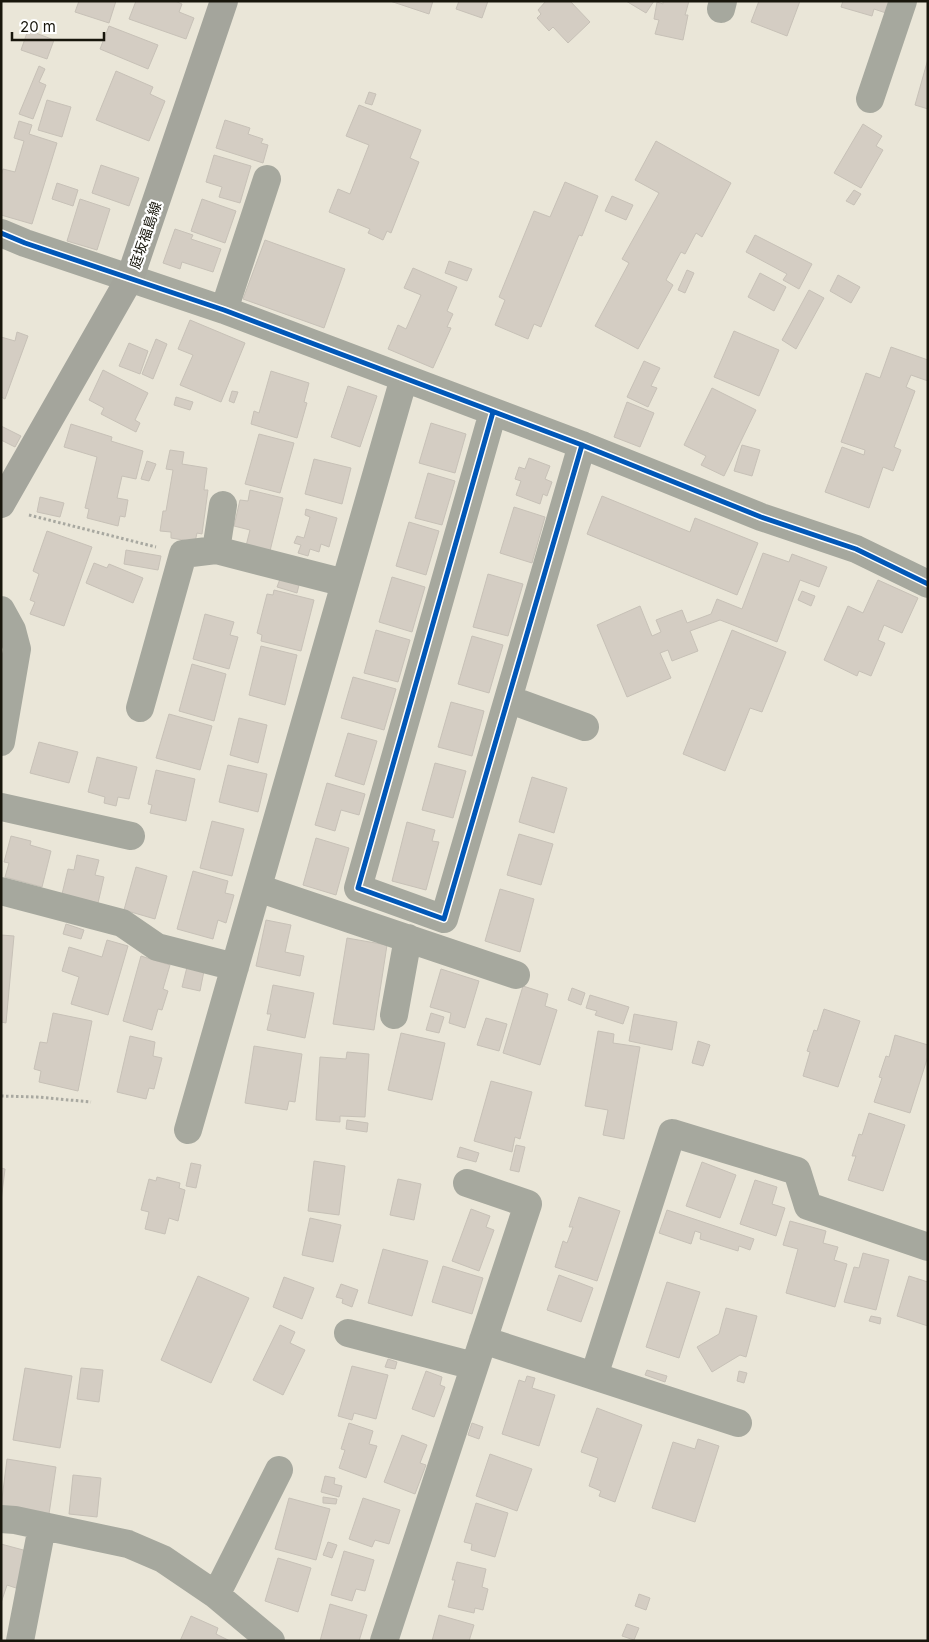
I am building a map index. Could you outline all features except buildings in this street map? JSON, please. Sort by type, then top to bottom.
[{"type":"main road","name":"庭坂福島線","points":[[11,508],[130,278],[224,1]]},
{"type":"street","points":[[870,99],[902,1]]},
{"type":"street","points":[[224,310],[267,179]]},
{"type":"street","points":[[1,233],[25,243],[224,310],[582,445],[760,517],[856,549],[928,584]]},
{"type":"street","points":[[188,1130],[404,378]]},
{"type":"street","points":[[493,412],[358,888],[444,919],[582,445]]},
{"type":"street","points":[[216,550],[223,505]]},
{"type":"street","points":[[140,708],[183,554],[216,550],[345,583]]},
{"type":"street","points":[[1,610],[12,630],[18,649],[1,742]]},
{"type":"street","points":[[508,698],[585,728]]},
{"type":"street","points":[[1,807],[131,836]]},
{"type":"street","points":[[258,888],[516,975]]},
{"type":"street","points":[[1,892],[122,923],[157,946],[235,967]]},
{"type":"street","points":[[394,1016],[408,938]]},
{"type":"street","points":[[594,1376],[672,1133],[797,1172],[808,1206],[928,1247]]},
{"type":"street","points":[[384,1641],[528,1204],[467,1183]]},
{"type":"street","points":[[348,1333],[474,1366]]},
{"type":"street","points":[[483,1340],[738,1423]]},
{"type":"street","points":[[216,1595],[279,1470]]},
{"type":"street","points":[[1,1519],[15,1520],[128,1544],[163,1559],[216,1595],[270,1641]]},
{"type":"street","points":[[20,1641],[42,1527]]},
{"type":"path","points":[[11,508],[183,554]]},
{"type":"path","points":[[1,1096],[91,1102]]},
{"type":"cycle path","points":[[1,233],[25,243],[224,310],[582,445],[761,517],[856,549],[928,584]]},
{"type":"cycle path","points":[[493,412],[358,888],[444,919],[582,445]]}]
